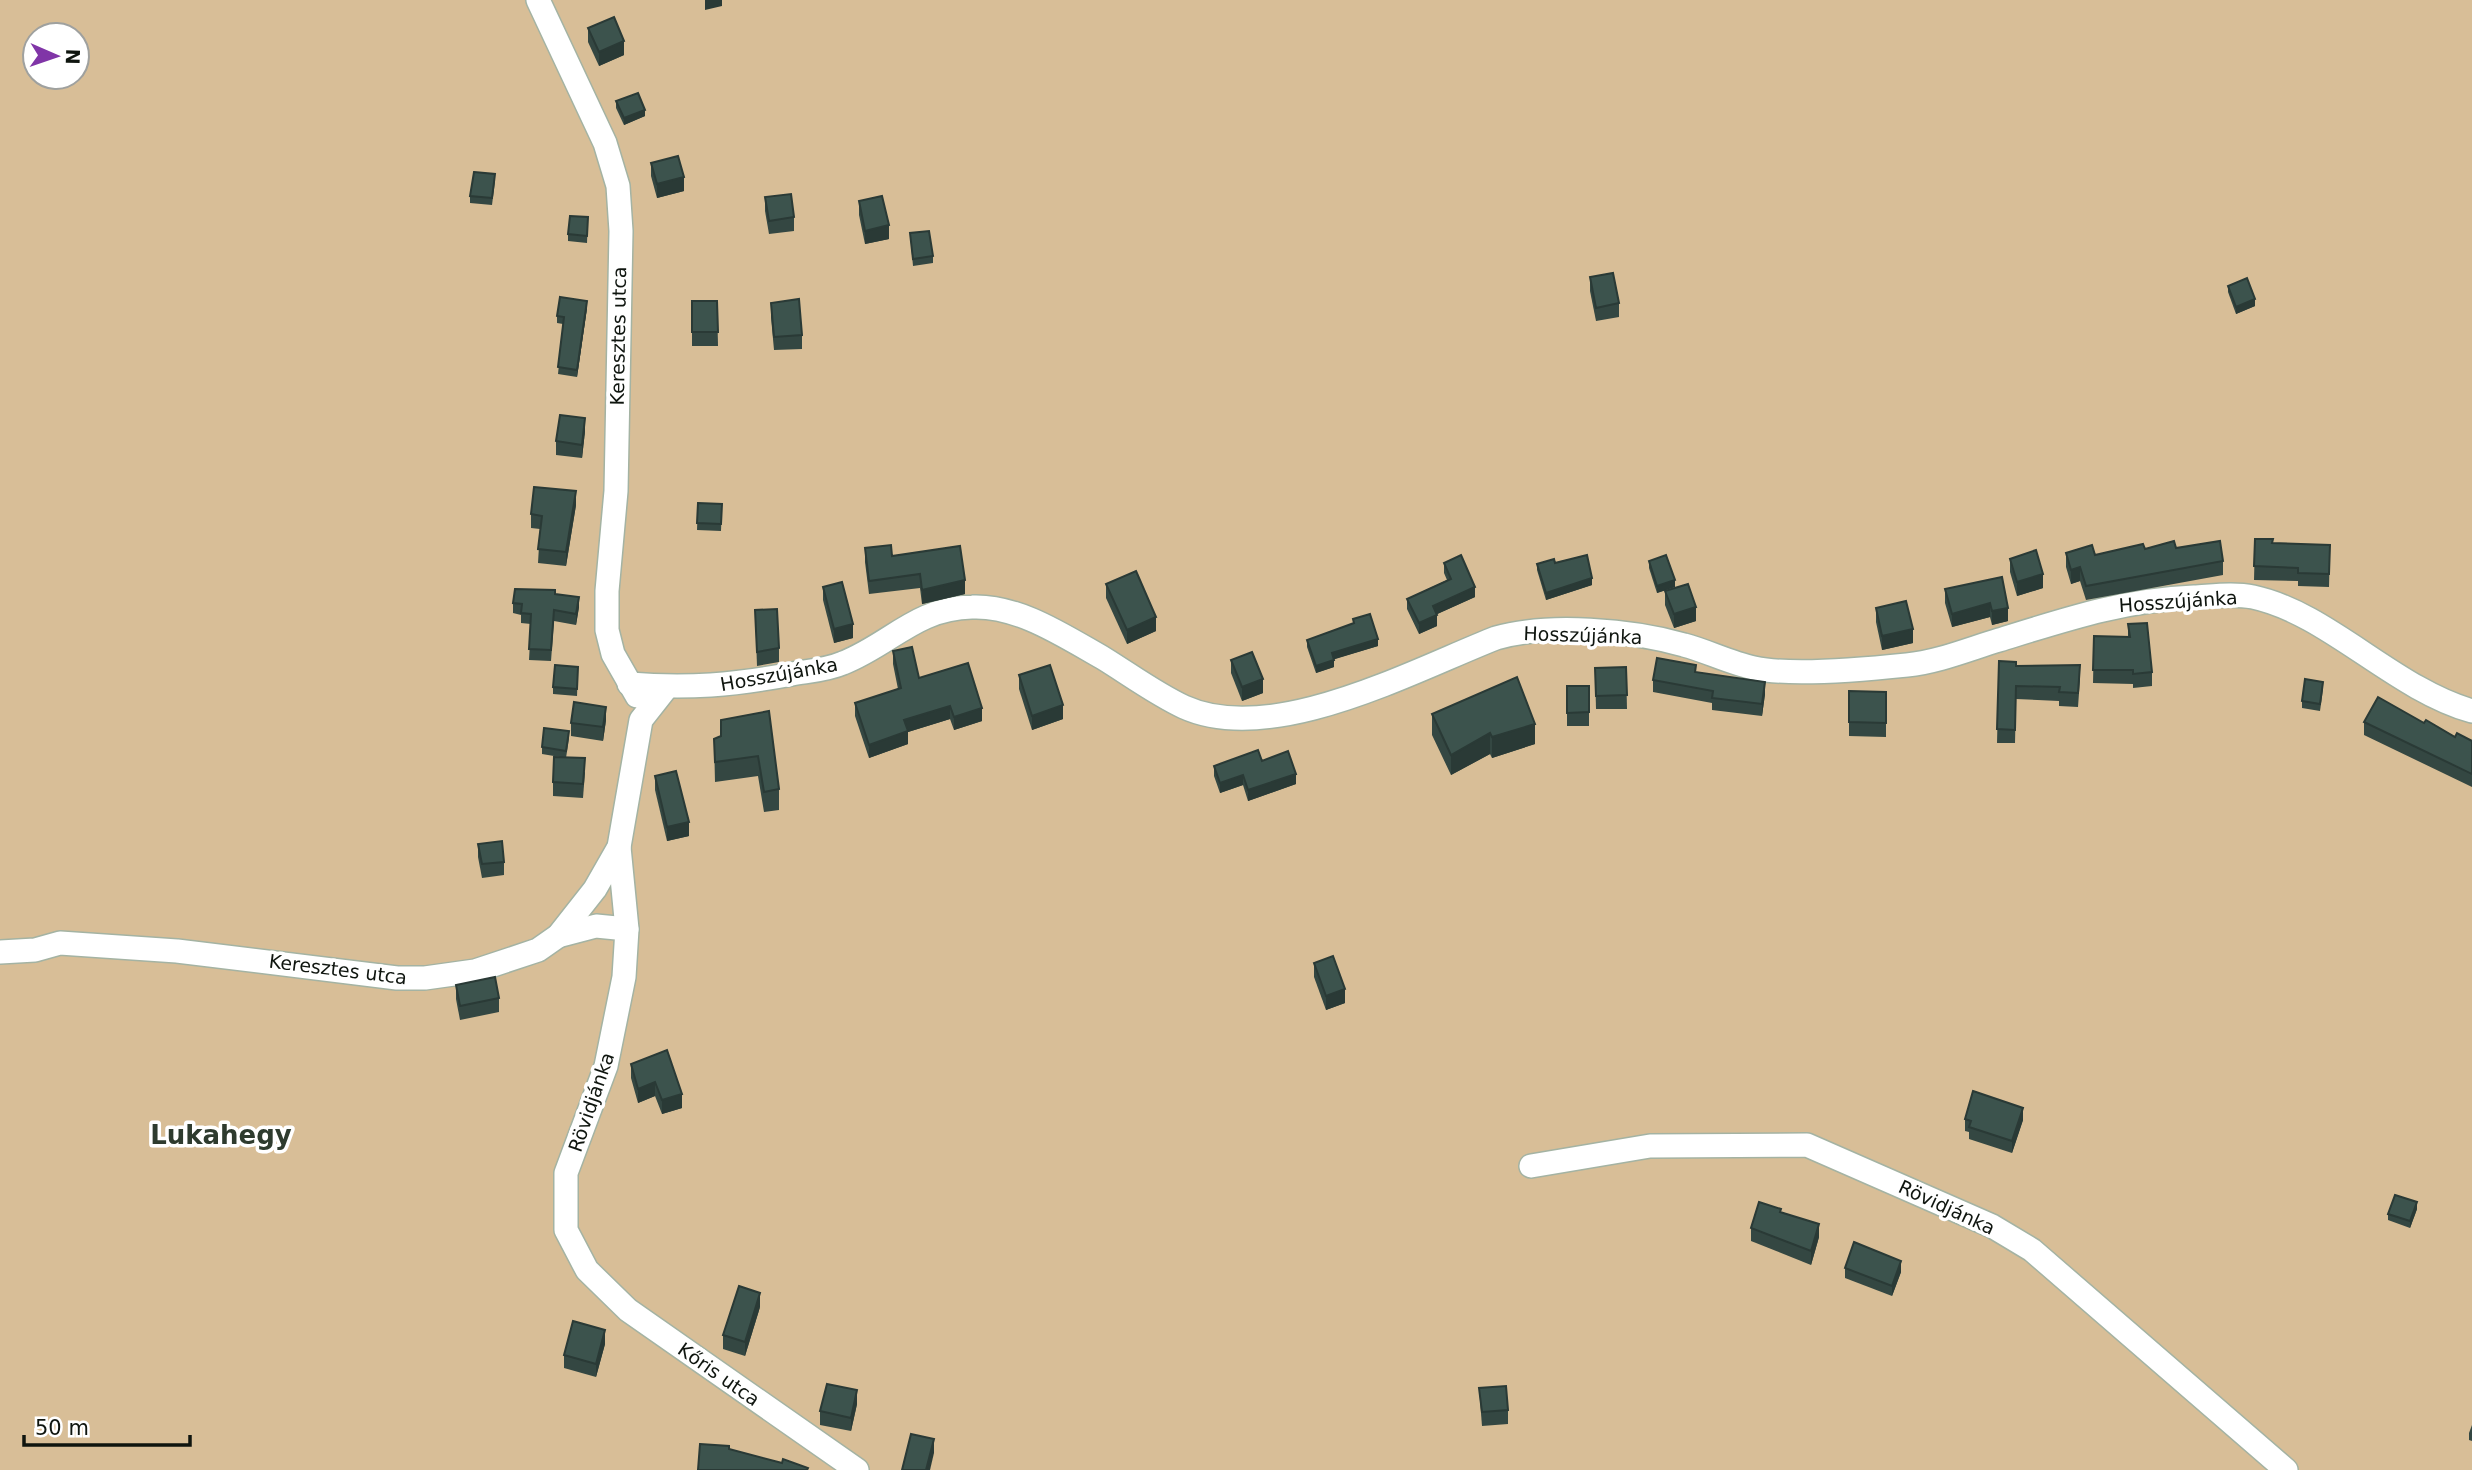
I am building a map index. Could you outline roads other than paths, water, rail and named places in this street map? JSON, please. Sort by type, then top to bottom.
[{"type":"street","name":"Keresztes utca","points":[[0,952],[35,950],[60,943],[222,954],[397,978],[425,978],[510,961],[538,950],[558,936],[595,889],[620,847],[641,720],[637,696],[612,654],[607,630],[607,591],[616,491],[621,230],[618,186],[605,143],[538,0]]},
{"type":"street","name":"Hosszújánka","points":[[667,687],[730,686],[828,668],[845,663],[925,616],[954,609],[986,607],[1056,631],[1185,707],[1229,718],[1270,718],[1313,711],[1496,638],[1521,631],[1640,634],[1754,668],[1776,670],[1888,666],[1935,660],[2106,607],[2166,598],[2229,595],[2251,596],[2273,603],[2313,624],[2419,689],[2445,703],[2472,711]]},
{"type":"street","points":[[629,684],[667,687]]},
{"type":"street","name":"Keresztes utca","points":[[641,720],[667,687]]},
{"type":"street","name":"Rövidjánka","points":[[587,1270],[566,1230],[566,1172],[606,1066],[624,977],[627,929],[620,847]]},
{"type":"street","points":[[558,936],[596,926],[627,929]]},
{"type":"street","name":"Rövidjánka","points":[[1531,1166],[1650,1146],[1807,1145],[1992,1226],[2032,1250],[2286,1470]]},
{"type":"street","name":"Kőris utca","points":[[587,1270],[628,1311],[857,1470]]},
{"type":"district","name":"Lukahegy","points":[[221,1135]]}]
